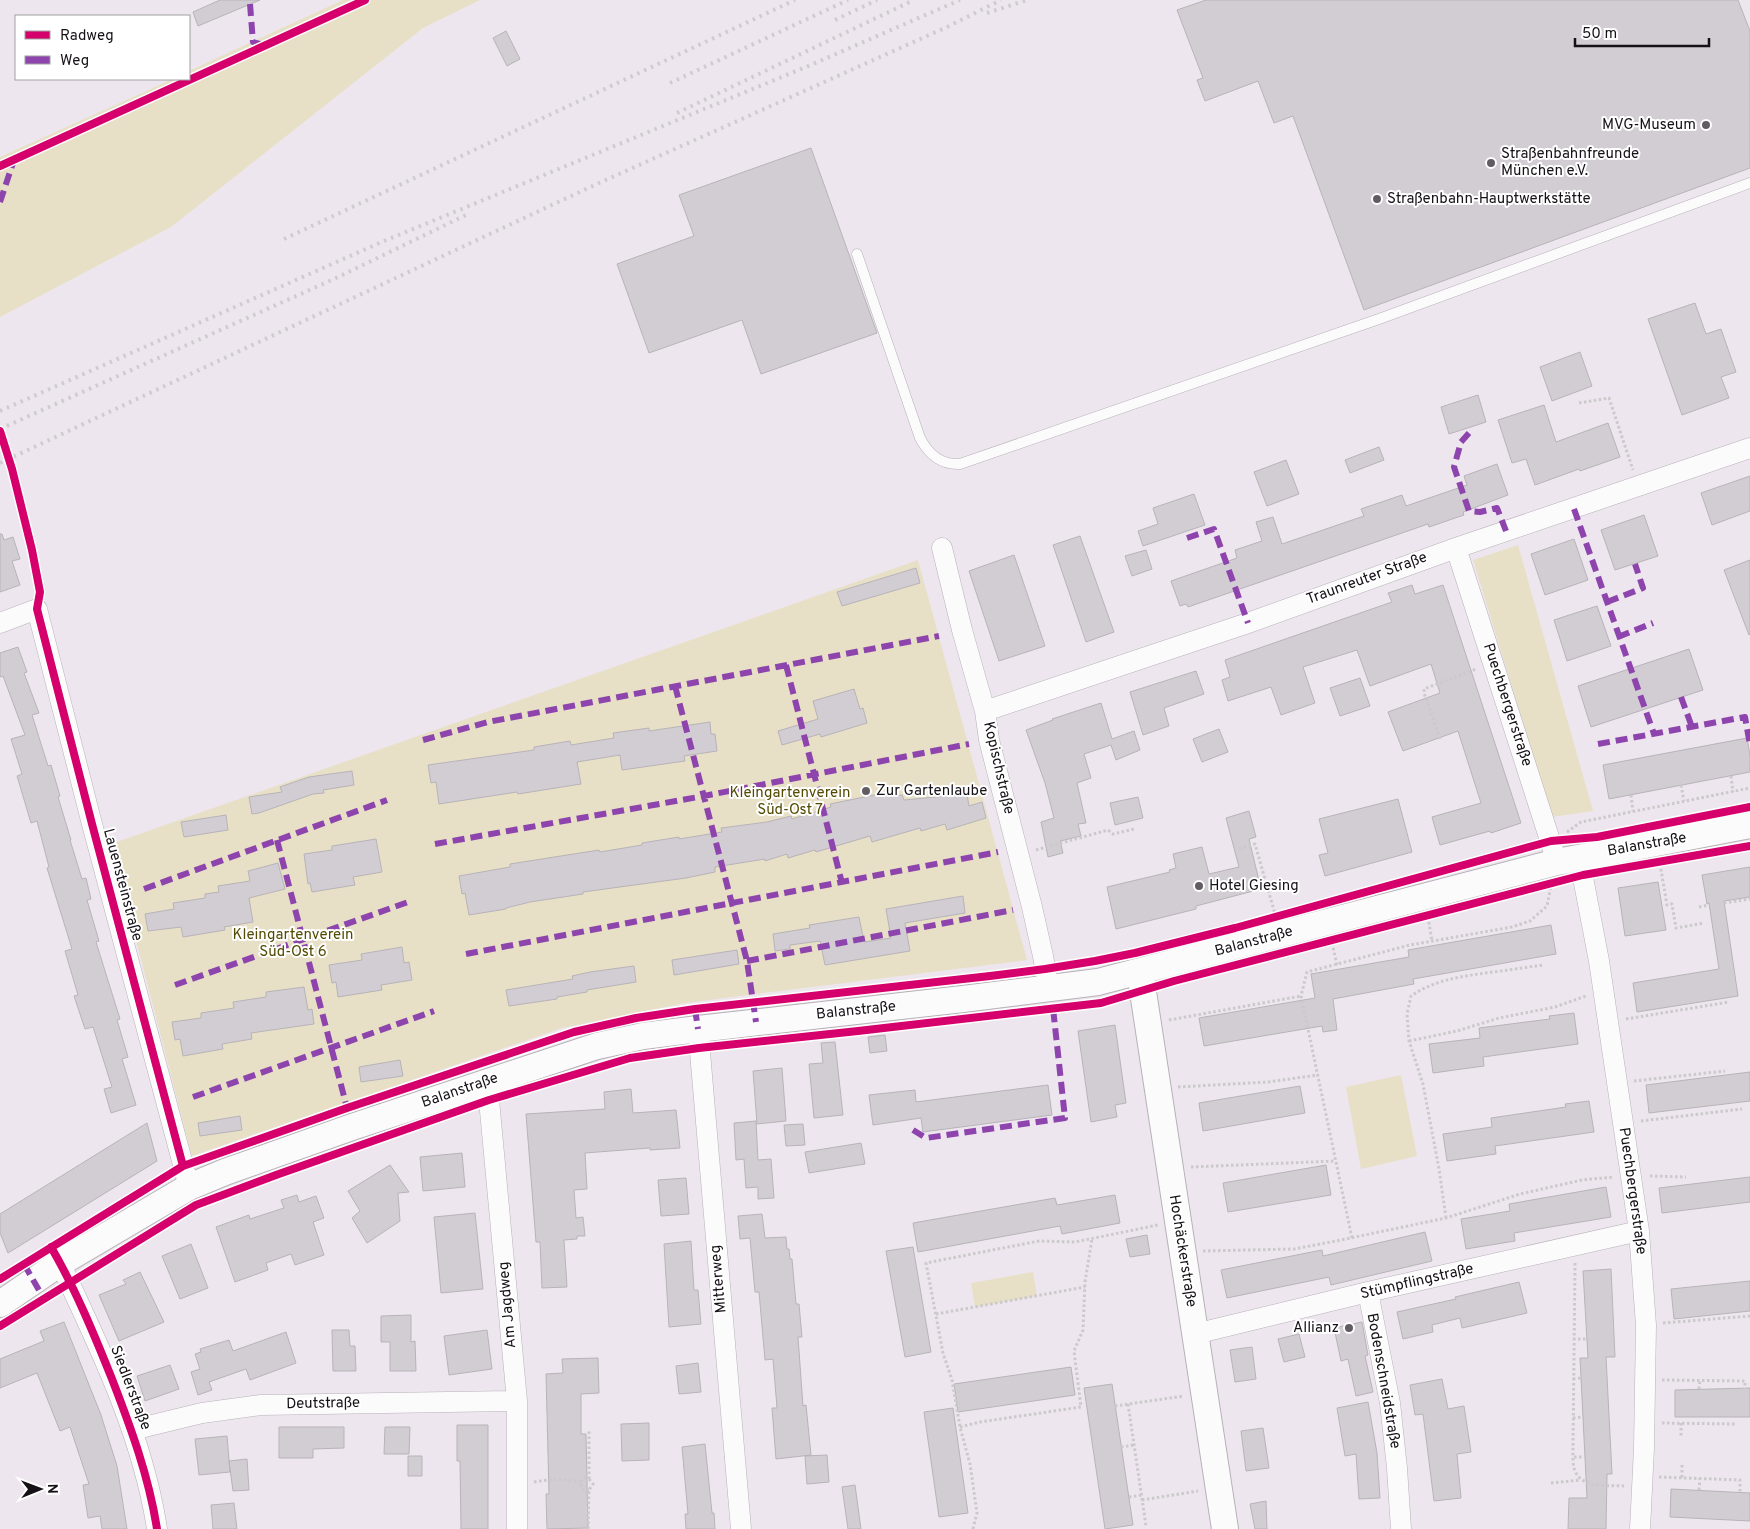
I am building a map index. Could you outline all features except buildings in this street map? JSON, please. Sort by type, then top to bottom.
[{"type":"street","name":"Traunreuter Straße","points":[[985,711],[1248,623],[1456,548],[1750,448]]},
{"type":"street","name":"Kopischstraße","points":[[942,548],[962,630],[985,711],[990,740],[1043,956],[1049,989]]},
{"type":"street","name":"Puechbergerstraße","points":[[1456,548],[1604,990],[1639,1231],[1646,1325],[1645,1422],[1640,1529]]},
{"type":"street","points":[[0,623],[37,609]]},
{"type":"street","name":"Lauensteinstraße","points":[[37,609],[189,1187]]},
{"type":"street","name":"Balanstraße","points":[[2,1297],[189,1187],[234,1168],[484,1082],[597,1046],[643,1036],[698,1028],[1098,982],[1560,861],[1750,825]]},
{"type":"street","name":"Hochäckerstraße","points":[[1140,972],[1225,1529]]},
{"type":"street","name":"Mitterweg","points":[[698,1028],[741,1529]]},
{"type":"street","name":"Am Jagdweg","points":[[484,1082],[489,1100],[517,1401],[517,1529]]},
{"type":"street","name":"Stümpflingstraße","points":[[1195,1334],[1368,1292],[1639,1231]]},
{"type":"street","name":"Siedlerstraße","points":[[60,1263],[97,1342],[132,1430],[148,1484],[158,1529]]},
{"type":"street","name":"Bodenschneidstraße","points":[[1368,1292],[1390,1403],[1401,1529]]},
{"type":"street","name":"Deutstraße","points":[[132,1430],[202,1413],[261,1405],[517,1401]]},
{"type":"lane","points":[[858,254],[920,438],[935,457],[950,464],[960,464],[1368,324],[1750,183]]},
{"type":"path","points":[[1579,403],[1609,398],[1639,487]]},
{"type":"path","points":[[0,431],[12,469],[40,592],[37,609]]},
{"type":"path","points":[[1440,739],[1424,689],[1493,663]]},
{"type":"path","points":[[1730,776],[1732,792]]},
{"type":"path","points":[[1682,785],[1684,801]]},
{"type":"path","points":[[1352,1238],[1302,996],[1307,972],[1410,945],[1512,927],[1530,921],[1547,906],[1560,861],[1581,822],[1750,788]]},
{"type":"path","points":[[1631,795],[1633,811]]},
{"type":"path","points":[[1018,855],[1108,830],[1113,834],[1134,829]]},
{"type":"path","points":[[1239,849],[1255,844],[1276,916]]},
{"type":"path","points":[[1656,844],[1667,905],[1672,904],[1676,928],[1704,923]]},
{"type":"path","points":[[1724,903],[1750,899]]},
{"type":"path","points":[[1699,907],[1709,905]]},
{"type":"path","points":[[1427,915],[1432,941]]},
{"type":"path","points":[[1331,940],[1337,965]]},
{"type":"path","points":[[1446,1218],[1423,1084],[1409,1041],[1407,1014],[1411,996],[1440,981],[1473,974],[1544,965]]},
{"type":"path","points":[[1409,1041],[1457,1031],[1499,1018],[1555,1007],[1604,990]]},
{"type":"path","points":[[1166,1013],[1168,1020],[1302,996]]},
{"type":"path","points":[[1608,1022],[1729,1002]]},
{"type":"path","points":[[1617,1083],[1725,1070]]},
{"type":"path","points":[[1158,1087],[1230,1085],[1318,1075]]},
{"type":"path","points":[[1623,1124],[1742,1109]]},
{"type":"path","points":[[1170,1168],[1336,1161]]},
{"type":"path","points":[[1183,1252],[1294,1248],[1446,1218],[1520,1194],[1582,1180],[1630,1176],[1686,1177]]},
{"type":"path","points":[[973,1529],[977,1513],[970,1464],[960,1428],[952,1380],[943,1353],[926,1263],[1039,1241],[1075,1242],[1178,1221]]},
{"type":"path","points":[[960,1428],[980,1422],[1081,1407],[1074,1351],[1083,1330],[1085,1287],[1092,1239]]},
{"type":"path","points":[[1576,1245],[1573,1339],[1574,1469],[1581,1480],[1589,1484],[1682,1478],[1740,1480],[1740,1492]]},
{"type":"path","points":[[936,1314],[1085,1287]]},
{"type":"path","points":[[1646,1325],[1750,1316]]},
{"type":"path","points":[[1573,1339],[1586,1339]]},
{"type":"path","points":[[1573,1379],[1581,1378]]},
{"type":"path","points":[[1646,1380],[1745,1381],[1745,1388]]},
{"type":"path","points":[[1699,1389],[1700,1380]]},
{"type":"path","points":[[1115,1406],[1204,1393]]},
{"type":"path","points":[[1128,1404],[1146,1526]]},
{"type":"path","points":[[1573,1418],[1583,1417]]},
{"type":"path","points":[[1645,1422],[1736,1424]]},
{"type":"path","points":[[1681,1423],[1681,1436]]},
{"type":"path","points":[[588,1529],[589,1490],[593,1484],[589,1479],[589,1430]]},
{"type":"path","points":[[1121,1447],[1134,1445]]},
{"type":"path","points":[[1574,1457],[1585,1457]]},
{"type":"path","points":[[1682,1465],[1682,1478]]},
{"type":"path","points":[[1699,1490],[1700,1478]]},
{"type":"path","points":[[517,1483],[530,1483],[550,1479],[580,1482],[583,1479],[589,1479]]},
{"type":"path","points":[[1551,1483],[1581,1480]]},
{"type":"path","points":[[580,1482],[583,1490],[589,1490]]},
{"type":"path","points":[[1129,1497],[1142,1498],[1218,1488]]},
{"type":"green space","points":[[343,0],[480,0],[423,28],[171,227],[0,317],[0,157],[171,80],[190,80],[190,71]]},
{"type":"green space","points":[[1518,545],[1593,811],[1552,817],[1473,560]]},
{"type":"green space","name":"Kleingartenverein Süd-Ost 7","points":[[918,560],[1027,960],[685,1003],[562,1028],[192,1156],[111,844]]},
{"type":"green space","points":[[1401,1075],[1417,1156],[1361,1169],[1346,1087]]},
{"type":"green space","points":[[1033,1272],[1037,1296],[975,1307],[971,1283]]},
{"type":"railway","points":[[284,239],[795,0]]},
{"type":"railway","points":[[670,83],[848,0]]},
{"type":"railway","points":[[835,20],[877,0]]},
{"type":"railway","points":[[677,113],[914,0]]},
{"type":"railway","points":[[0,411],[384,241],[806,67],[960,0]]},
{"type":"railway","points":[[0,463],[599,183],[947,27],[1001,0]]},
{"type":"railway","points":[[987,13],[1027,0]]},
{"type":"railway","points":[[0,429],[334,279],[466,215]]},
{"type":"marked path","points":[[250,4],[253,42],[264,45]]},
{"type":"marked path","points":[[0,202],[14,160]]},
{"type":"marked path","points":[[1469,433],[1461,442],[1454,467],[1469,511],[1480,512],[1497,508],[1506,531]]},
{"type":"marked path","points":[[1574,509],[1654,734]]},
{"type":"marked path","points":[[1187,538],[1214,529],[1248,623]]},
{"type":"marked path","points":[[1607,602],[1643,588],[1635,564]]},
{"type":"marked path","points":[[1618,637],[1653,623]]},
{"type":"marked path","points":[[423,740],[488,722],[939,636]]},
{"type":"marked path","points":[[786,665],[842,883]]},
{"type":"marked path","points":[[675,686],[747,961],[756,1022]]},
{"type":"marked path","points":[[1681,697],[1692,727]]},
{"type":"marked path","points":[[1598,744],[1745,717],[1750,745]]},
{"type":"marked path","points":[[435,844],[704,796],[969,744]]},
{"type":"marked path","points":[[144,889],[387,800]]},
{"type":"marked path","points":[[277,840],[346,1104]]},
{"type":"marked path","points":[[466,954],[998,852]]},
{"type":"marked path","points":[[175,985],[411,901]]},
{"type":"marked path","points":[[747,961],[1013,910]]},
{"type":"marked path","points":[[913,1130],[926,1138],[1065,1118],[1053,1008]]},
{"type":"marked path","points":[[695,1009],[698,1029]]},
{"type":"marked path","points":[[193,1097],[434,1011]]},
{"type":"marked path","points":[[24,1264],[44,1299]]},
{"type":"cycle path","points":[[190,80],[365,0]]},
{"type":"cycle path","points":[[0,166],[189,80]]},
{"type":"cycle path","points":[[0,431],[12,469],[32,550],[40,592],[37,609],[183,1166]]},
{"type":"cycle path","points":[[0,1279],[183,1166],[347,1108],[574,1032],[636,1018],[695,1009],[990,976],[1095,961],[1235,928],[1551,841],[1597,837],[1750,807]]},
{"type":"cycle path","points":[[0,1326],[196,1205],[489,1100],[630,1058],[699,1048],[1101,1003],[1174,981],[1583,875],[1750,846]]},
{"type":"cycle path","points":[[51,1247],[84,1312],[119,1397],[144,1472],[157,1529]]},
{"type":"place","name":"MVG-Museum","points":[[1706,125]]},
{"type":"place","name":"Straßenbahnfreunde München e.V.","points":[[1491,163]]},
{"type":"place","name":"Straßenbahn-Hauptwerkstätte","points":[[1377,199]]},
{"type":"place","name":"Zur Gartenlaube","points":[[866,791]]},
{"type":"place","name":"Hotel Giesing","points":[[1199,886]]},
{"type":"place","name":"Allianz","points":[[1349,1328]]},
{"type":"park label","name":"Kleingartenverein Süd-Ost 6","points":[[293,944]]}]
